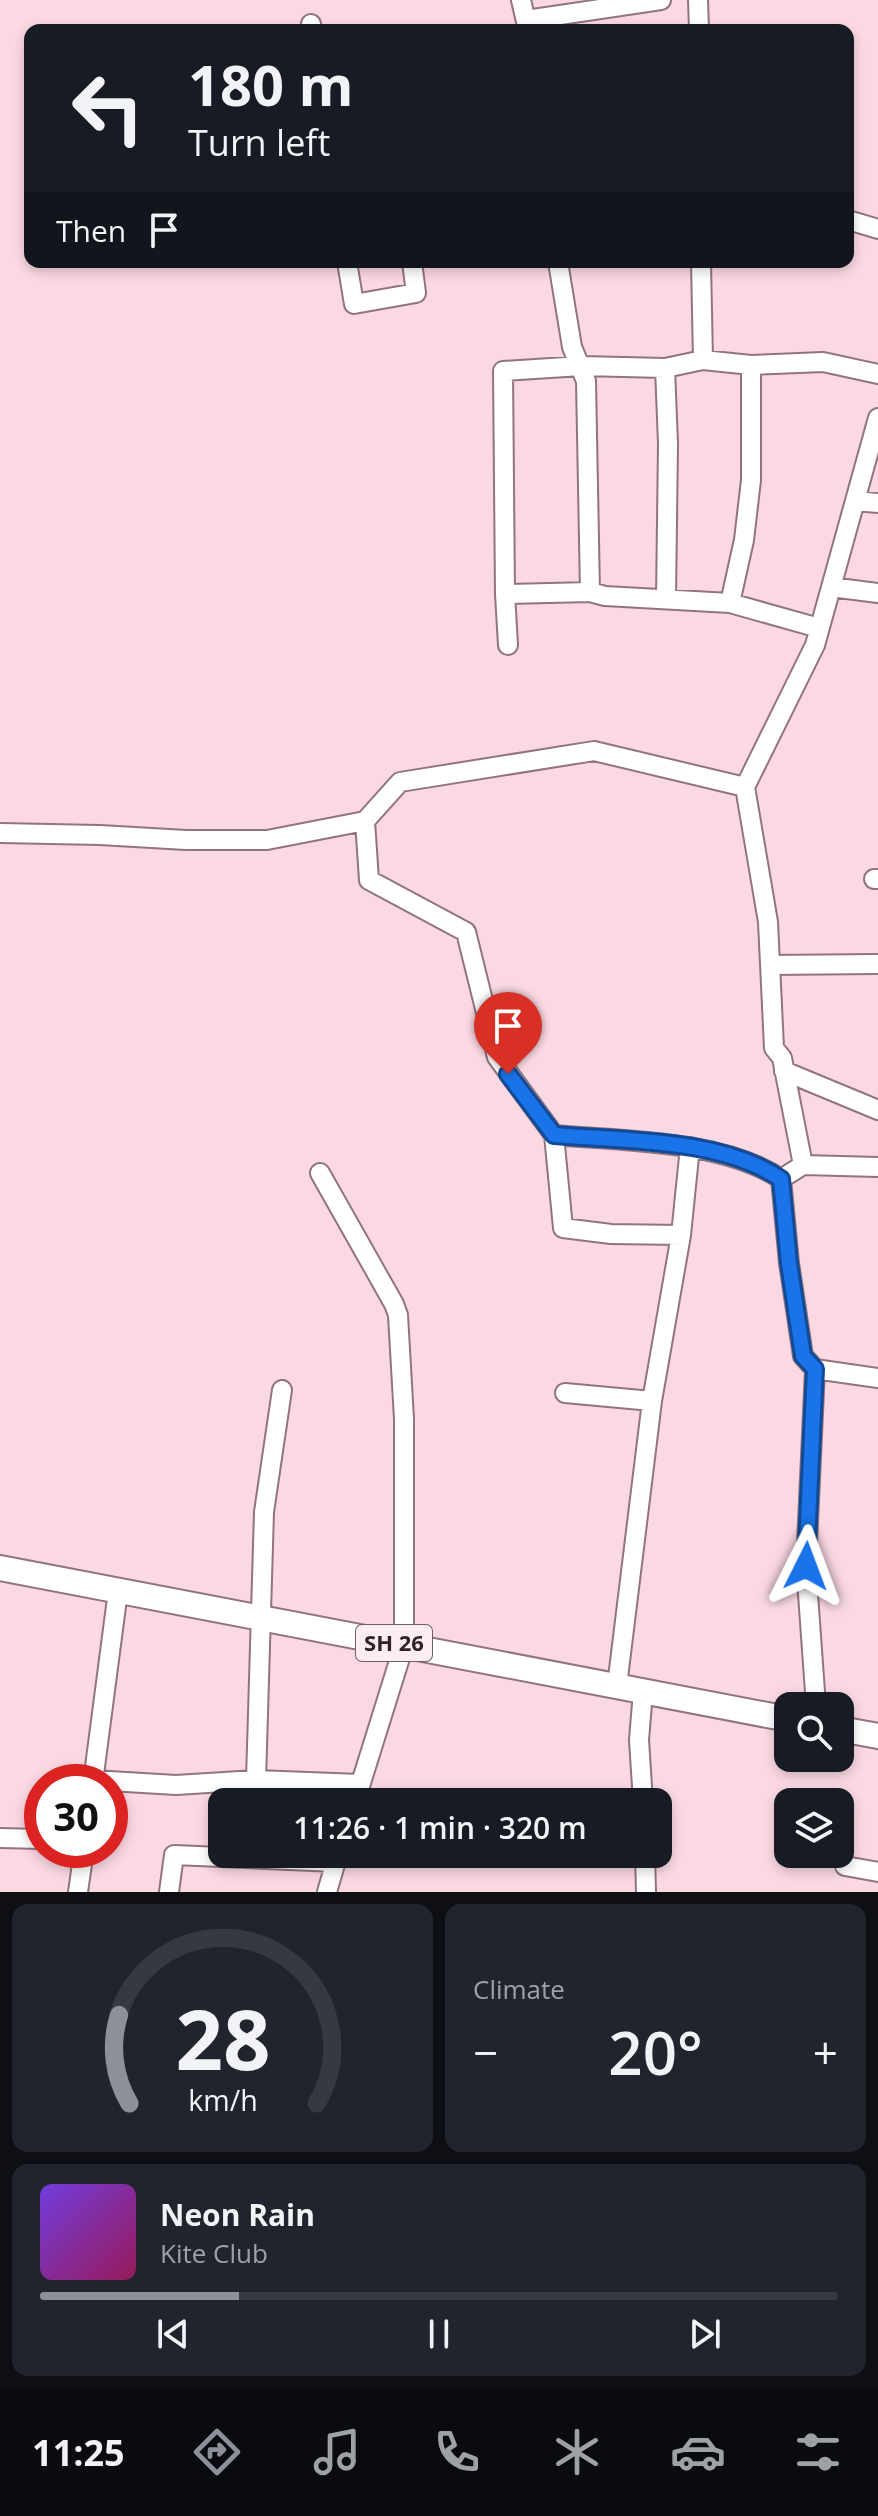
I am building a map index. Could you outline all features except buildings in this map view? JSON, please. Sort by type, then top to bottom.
[{"type":"main road","name":"SH 26","points":[[0,1568],[774,1716]]},
{"type":"main road","points":[[854,1732],[878,1736]]},
{"type":"street","points":[[521,0],[527,24]]},
{"type":"street","points":[[532,24],[661,0]]},
{"type":"street","points":[[698,0],[699,24]]},
{"type":"street","points":[[854,222],[878,229]]},
{"type":"street","points":[[348,268],[354,304],[416,293],[413,268]]},
{"type":"street","points":[[559,268],[572,347],[586,381],[590,592]]},
{"type":"street","points":[[701,268],[703,360]]},
{"type":"street","points":[[508,645],[503,371],[581,366],[665,368],[703,360],[751,365],[823,362],[878,374]]},
{"type":"street","points":[[730,603],[744,540],[751,480],[751,365]]},
{"type":"street","points":[[665,368],[668,444],[666,599]]},
{"type":"street","points":[[803,1165],[782,1058],[774,1048],[768,922],[745,787],[815,645],[878,418]]},
{"type":"street","points":[[855,501],[878,503]]},
{"type":"street","points":[[831,587],[878,593]]},
{"type":"street","points":[[505,594],[590,592],[605,596],[730,603],[819,628]]},
{"type":"street","points":[[0,833],[267,840],[365,821],[400,782],[594,751],[745,787]]},
{"type":"street","points":[[365,821],[369,880],[466,932],[497,1057],[554,1135],[563,1228],[611,1234],[681,1235]]},
{"type":"street","points":[[770,965],[878,964]]},
{"type":"street","points":[[784,1071],[878,1110]]},
{"type":"street","points":[[554,1135],[690,1147],[762,1166],[781,1179]]},
{"type":"street","points":[[617,1686],[652,1401],[681,1235],[690,1147]]},
{"type":"street","points":[[781,1179],[803,1165],[878,1167]]},
{"type":"street","points":[[320,1173],[398,1315],[404,1419],[404,1645],[359,1788]]},
{"type":"street","points":[[781,1179],[789,1263],[803,1356],[815,1369],[878,1378]]},
{"type":"street","points":[[815,1369],[806,1566],[815,1692]]},
{"type":"street","points":[[256,1780],[265,1503],[282,1390]]},
{"type":"street","points":[[565,1393],[652,1401]]},
{"type":"street","points":[[95,1764],[118,1591]]},
{"type":"street","points":[[642,1788],[639,1740],[643,1691]]},
{"type":"street","points":[[128,1783],[176,1785],[256,1780],[318,1788]]},
{"type":"street","points":[[0,1838],[24,1839]]},
{"type":"street","points":[[169,1892],[174,1855],[208,1856]]},
{"type":"street","points":[[78,1892],[81,1868]]},
{"type":"street","points":[[327,1892],[334,1868]]},
{"type":"street","points":[[645,1868],[646,1892]]},
{"type":"street","points":[[854,1868],[878,1872]]},
{"type":"route","points":[[508,1074],[554,1135],[690,1147],[762,1166],[781,1179],[789,1263],[803,1356],[815,1369],[806,1566]]}]
